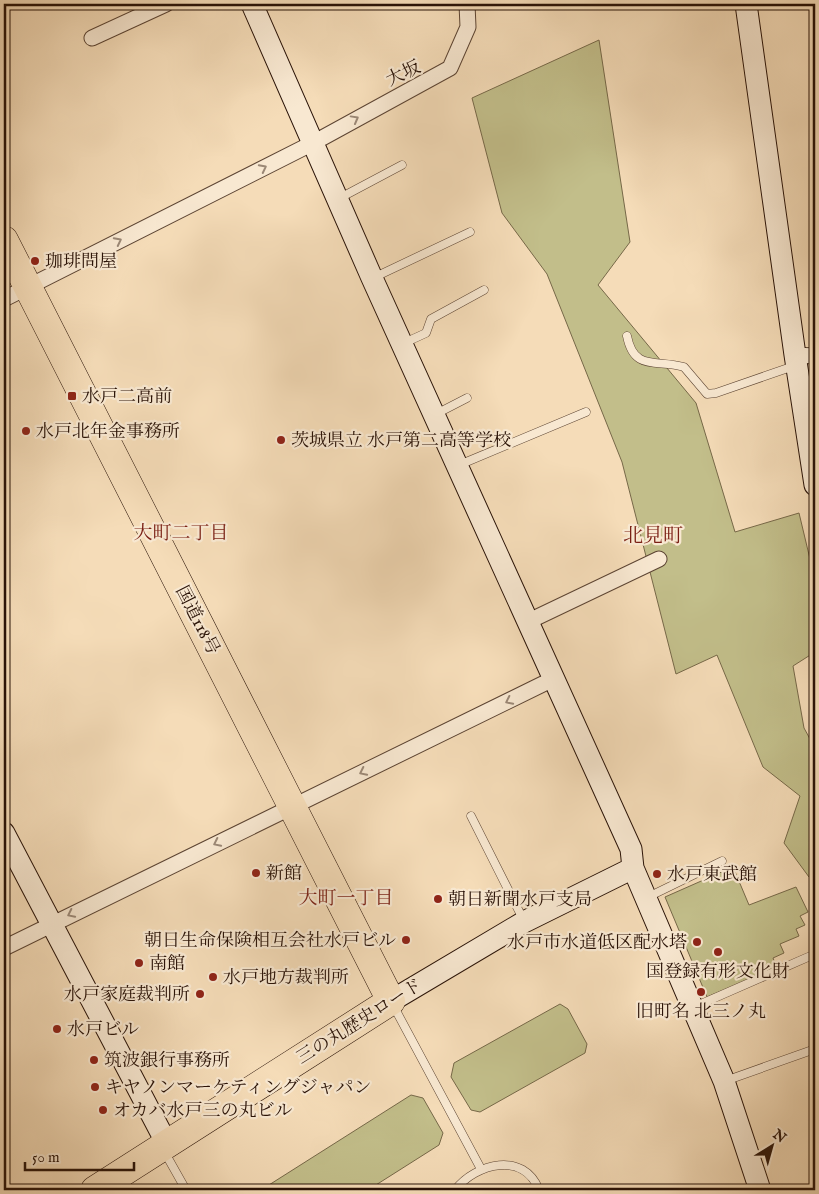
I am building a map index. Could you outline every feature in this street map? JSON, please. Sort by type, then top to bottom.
[{"type":"highway","name":"国道118号","points":[[4,240],[390,1001]]},
{"type":"highway","name":"三の丸歴史ロード","points":[[95,1190],[390,1001]]},
{"type":"street","points":[[92,38],[166,4]]},
{"type":"street","points":[[252,4],[337,200],[630,849],[633,868],[645,898],[724,1081],[760,1190]]},
{"type":"street","name":"大坂","points":[[4,299],[313,143],[450,68],[468,27],[467,4]]},
{"type":"street","points":[[746,4],[802,359],[815,485]]},
{"type":"street","points":[[527,622],[659,558]]},
{"type":"street","points":[[4,948],[51,923],[553,680]]},
{"type":"street","points":[[4,832],[164,1146]]},
{"type":"street","name":"三の丸歴史ロード","points":[[390,1001],[524,922],[633,868]]},
{"type":"lane","points":[[337,200],[402,165]]},
{"type":"lane","points":[[372,278],[470,232]]},
{"type":"lane","points":[[402,344],[426,333],[430,319],[484,290]]},
{"type":"lane","points":[[627,336],[629,348],[635,357],[645,362],[684,367],[707,394],[716,393],[802,359]]},
{"type":"lane","points":[[434,415],[468,398]]},
{"type":"lane","points":[[458,466],[586,412]]},
{"type":"lane","points":[[471,816],[524,922]]},
{"type":"lane","points":[[645,898],[722,861]]},
{"type":"lane","points":[[692,1008],[815,954]]},
{"type":"lane","points":[[390,1001],[481,1169]]},
{"type":"lane","points":[[724,1081],[815,1049]]},
{"type":"lane","points":[[164,1146],[186,1190]]},
{"type":"lane","points":[[455,1190],[466,1177],[481,1169],[503,1164],[517,1166],[530,1174],[539,1190]]},
{"type":"shaded area","points":[[599,40],[630,242],[598,285],[696,403],[735,532],[799,513],[815,580],[815,652],[793,666],[804,728],[815,748],[815,878],[809,877],[784,843],[800,796],[763,767],[717,655],[676,674],[622,462],[547,274],[502,213],[472,98]]},
{"type":"shaded area","points":[[733,867],[749,905],[796,887],[808,912],[800,916],[805,925],[796,929],[799,936],[780,944],[784,953],[773,958],[777,968],[707,997],[665,897]]},
{"type":"shaded area","points":[[560,1004],[568,1009],[587,1044],[585,1053],[480,1112],[471,1110],[451,1077],[454,1063]]},
{"type":"shaded area","points":[[411,1095],[423,1098],[443,1133],[439,1145],[368,1190],[261,1190]]},
{"type":"place","name":"珈琲問屋","points":[[35,261]]},
{"type":"place","name":"水戸二高前","points":[[72,396]]},
{"type":"place","name":"水戸北年金事務所","points":[[26,431]]},
{"type":"place","name":"茨城県立 水戸第二高等学校","points":[[281,440]]},
{"type":"place","name":"新館","points":[[256,873]]},
{"type":"place","name":"水戸東武館","points":[[657,874]]},
{"type":"place","name":"朝日新聞水戸支局","points":[[438,899]]},
{"type":"place","name":"朝日生命保険相互会社水戸ビル","points":[[406,940]]},
{"type":"place","name":"水戸市水道低区配水塔","points":[[697,942]]},
{"type":"place","name":"国登録有形文化財","points":[[718,952]]},
{"type":"place","name":"南館","points":[[139,963]]},
{"type":"place","name":"水戸地方裁判所","points":[[213,977]]},
{"type":"place","name":"旧町名 北三ノ丸","points":[[701,992]]},
{"type":"place","name":"水戸家庭裁判所","points":[[200,994]]},
{"type":"place","name":"水戸ビル","points":[[57,1029]]},
{"type":"place","name":"筑波銀行事務所","points":[[94,1060]]},
{"type":"place","name":"キヤノンマーケティングジャパン","points":[[95,1087]]},
{"type":"place","name":"オカバ水戸三の丸ビル","points":[[103,1110]]},
{"type":"district","name":"大町二丁目","points":[[181,532]]},
{"type":"district","name":"北見町","points":[[653,535]]},
{"type":"district","name":"大町一丁目","points":[[346,897]]}]
